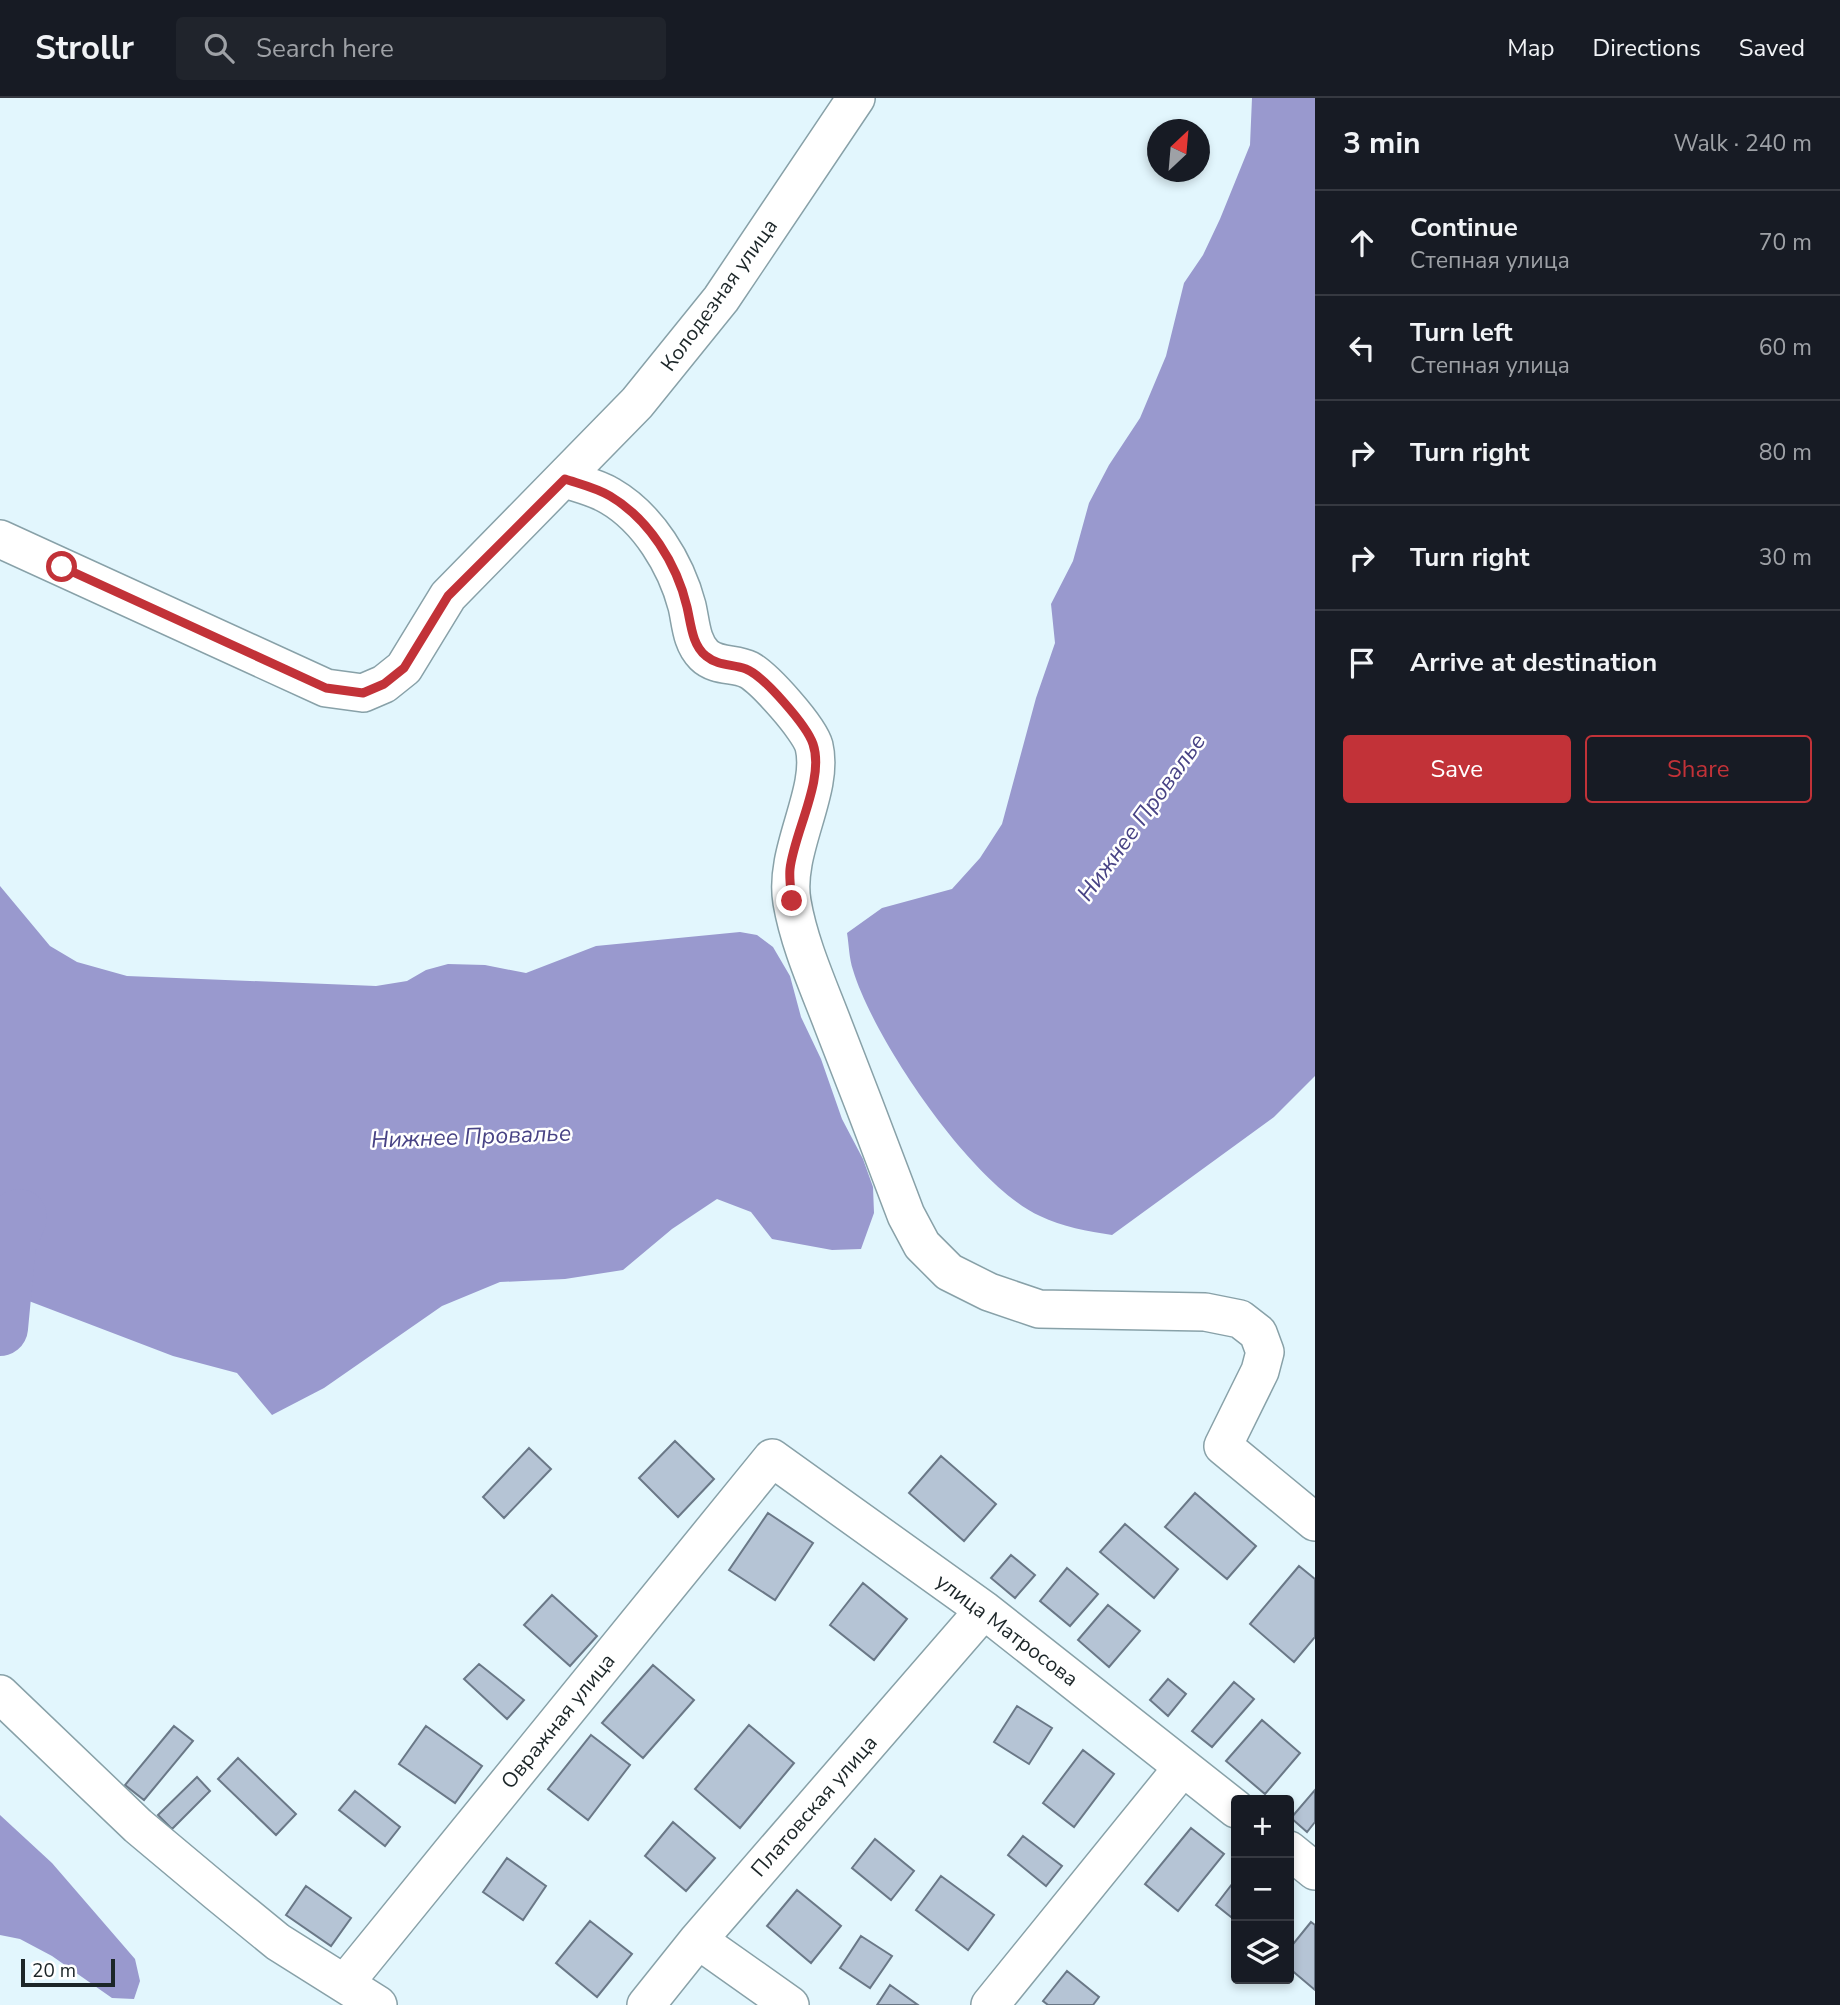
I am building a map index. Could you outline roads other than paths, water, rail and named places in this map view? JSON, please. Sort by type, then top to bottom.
[{"type":"street","name":"Колодезная улица","points":[[0,539],[326,688],[363,693],[384,684],[404,668],[448,596],[638,403],[721,299],[856,98]]},
{"type":"street","points":[[565,479],[608,495],[632,512],[658,542],[677,577],[694,638],[705,656],[719,664],[748,670],[763,681],[807,732],[814,746],[814,775],[790,869],[792,901],[806,954],[906,1215],[922,1245],[948,1272],[989,1292],[1040,1309],[1205,1312],[1240,1319],[1258,1334],[1265,1352],[1260,1371],[1223,1446],[1315,1522]]},
{"type":"street","name":"улица Матросова","points":[[772,1458],[984,1610],[1231,1805]]},
{"type":"street","name":"Овражная улица","points":[[345,1983],[772,1458]]},
{"type":"street","name":"Платовская улица","points":[[646,2005],[698,1940],[984,1610]]},
{"type":"street","points":[[0,1694],[138,1826],[218,1893],[278,1942],[378,2005]]},
{"type":"street","points":[[990,2005],[1182,1767]]},
{"type":"street","points":[[1294,1854],[1315,1871]]},
{"type":"street","points":[[698,1940],[790,2005]]},
{"type":"water","name":"Нижнее Провалье","points":[[1252,98],[1315,98],[1315,1076],[1274,1117],[1112,1235],[1048,1220],[1014,1200],[985,1175],[929,1108],[882,1034],[853,970],[847,933],[882,908],[952,889],[980,858],[1002,824],[1036,698],[1055,643],[1051,604],[1073,561],[1089,503],[1109,465],[1140,418],[1166,356],[1184,283],[1203,255],[1250,145]]},
{"type":"water","name":"Нижнее Провалье","points":[[0,886],[50,946],[77,962],[127,976],[376,986],[407,981],[426,970],[448,964],[485,965],[526,973],[596,946],[740,932],[757,935],[773,947],[790,976],[801,1017],[873,1187],[874,1213],[861,1249],[832,1250],[772,1239],[751,1212],[717,1199],[672,1229],[623,1270],[565,1279],[500,1282],[442,1306],[324,1388],[272,1415],[237,1373],[173,1356],[0,1290]]},
{"type":"water","points":[[0,1815],[52,1863],[135,1959],[140,1981],[134,1999],[112,1998],[52,1956],[20,1939],[0,1935]]},
{"type":"waterway","points":[[0,1328],[8,1244],[19,1217]]}]
